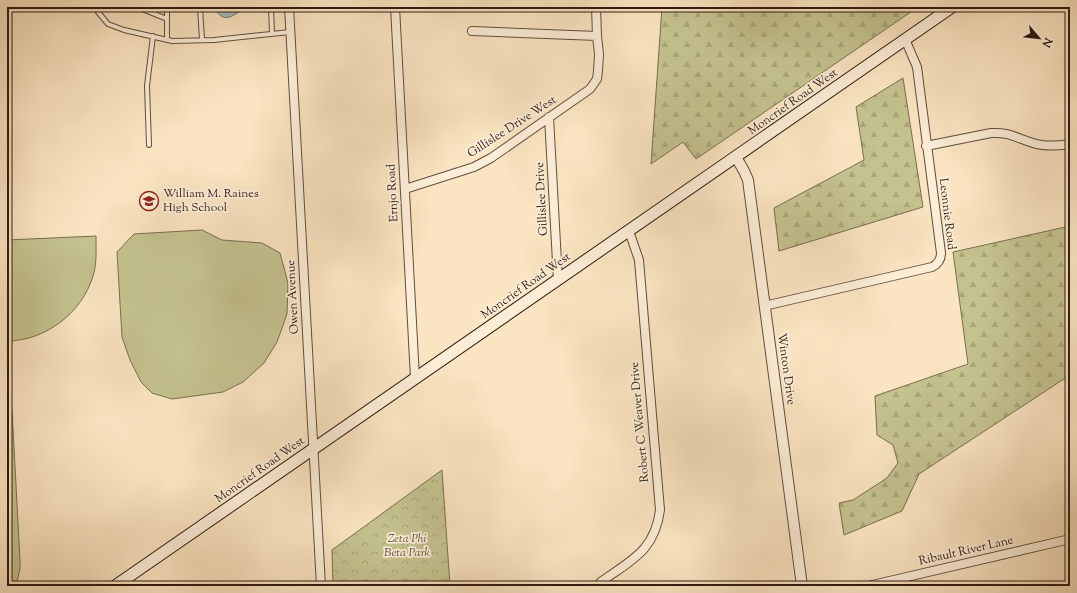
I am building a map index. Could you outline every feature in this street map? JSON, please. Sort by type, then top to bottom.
[{"type":"main road","name":"Moncrief Road West","points":[[115,586],[952,7]]},
{"type":"street","name":"Owen Avenue","points":[[289,7],[321,586]]},
{"type":"street","name":"Ernjo Road","points":[[395,7],[415,378]]},
{"type":"street","name":"Gillislee Drive West","points":[[405,189],[474,167],[491,158],[584,94],[597,79],[599,54],[596,7]]},
{"type":"street","points":[[472,31],[597,36]]},
{"type":"street","name":"Leonnie Road","points":[[764,306],[925,269],[936,265],[941,258],[917,67],[905,40]]},
{"type":"street","name":"Gillislee Drive","points":[[549,117],[558,280]]},
{"type":"street","points":[[926,146],[999,132],[1041,145],[1052,146],[1070,144]]},
{"type":"street","name":"Winton Drive","points":[[736,157],[748,180],[802,586]]},
{"type":"street","name":"Robert C Weaver Drive","points":[[597,586],[641,553],[654,534],[658,523],[660,510],[638,260],[629,231]]},
{"type":"street","name":"Ribault River Lane","points":[[868,586],[1070,539]]},
{"type":"lane","points":[[96,7],[98,12],[108,24],[124,30],[172,41],[202,40],[290,32]]},
{"type":"lane","points":[[137,7],[167,19]]},
{"type":"lane","points":[[167,7],[167,40]]},
{"type":"lane","points":[[200,7],[202,40]]},
{"type":"lane","points":[[271,7],[272,34]]},
{"type":"lane","points":[[150,145],[147,86],[153,36]]},
{"type":"green space","points":[[662,7],[918,7],[696,159],[683,142],[651,164]]},
{"type":"green space","points":[[903,78],[923,207],[779,251],[774,208],[864,160],[856,107]]},
{"type":"green space","points":[[1070,226],[1070,375],[919,474],[902,511],[844,535],[839,503],[853,500],[887,478],[898,463],[893,445],[877,435],[875,396],[968,364],[953,252]]},
{"type":"green space","points":[[202,230],[222,240],[262,243],[280,253],[288,283],[287,314],[277,342],[264,363],[243,382],[223,392],[172,399],[152,393],[141,382],[130,360],[122,337],[117,252],[134,234]]},
{"type":"green space","points":[[96,236],[96,262],[93,276],[88,289],[71,313],[48,330],[35,336],[21,340],[7,341],[7,240]]},
{"type":"green space","points":[[7,390],[12,410],[20,560],[20,569],[16,586],[7,586]]},
{"type":"green space","name":"Zeta Phi Beta Park","points":[[442,470],[450,586],[333,586],[332,550]]},
{"type":"water","points":[[214,7],[247,7],[233,16],[225,17],[221,16]]},
{"type":"place","name":"William M. Raines High School","points":[[149,201]]}]
